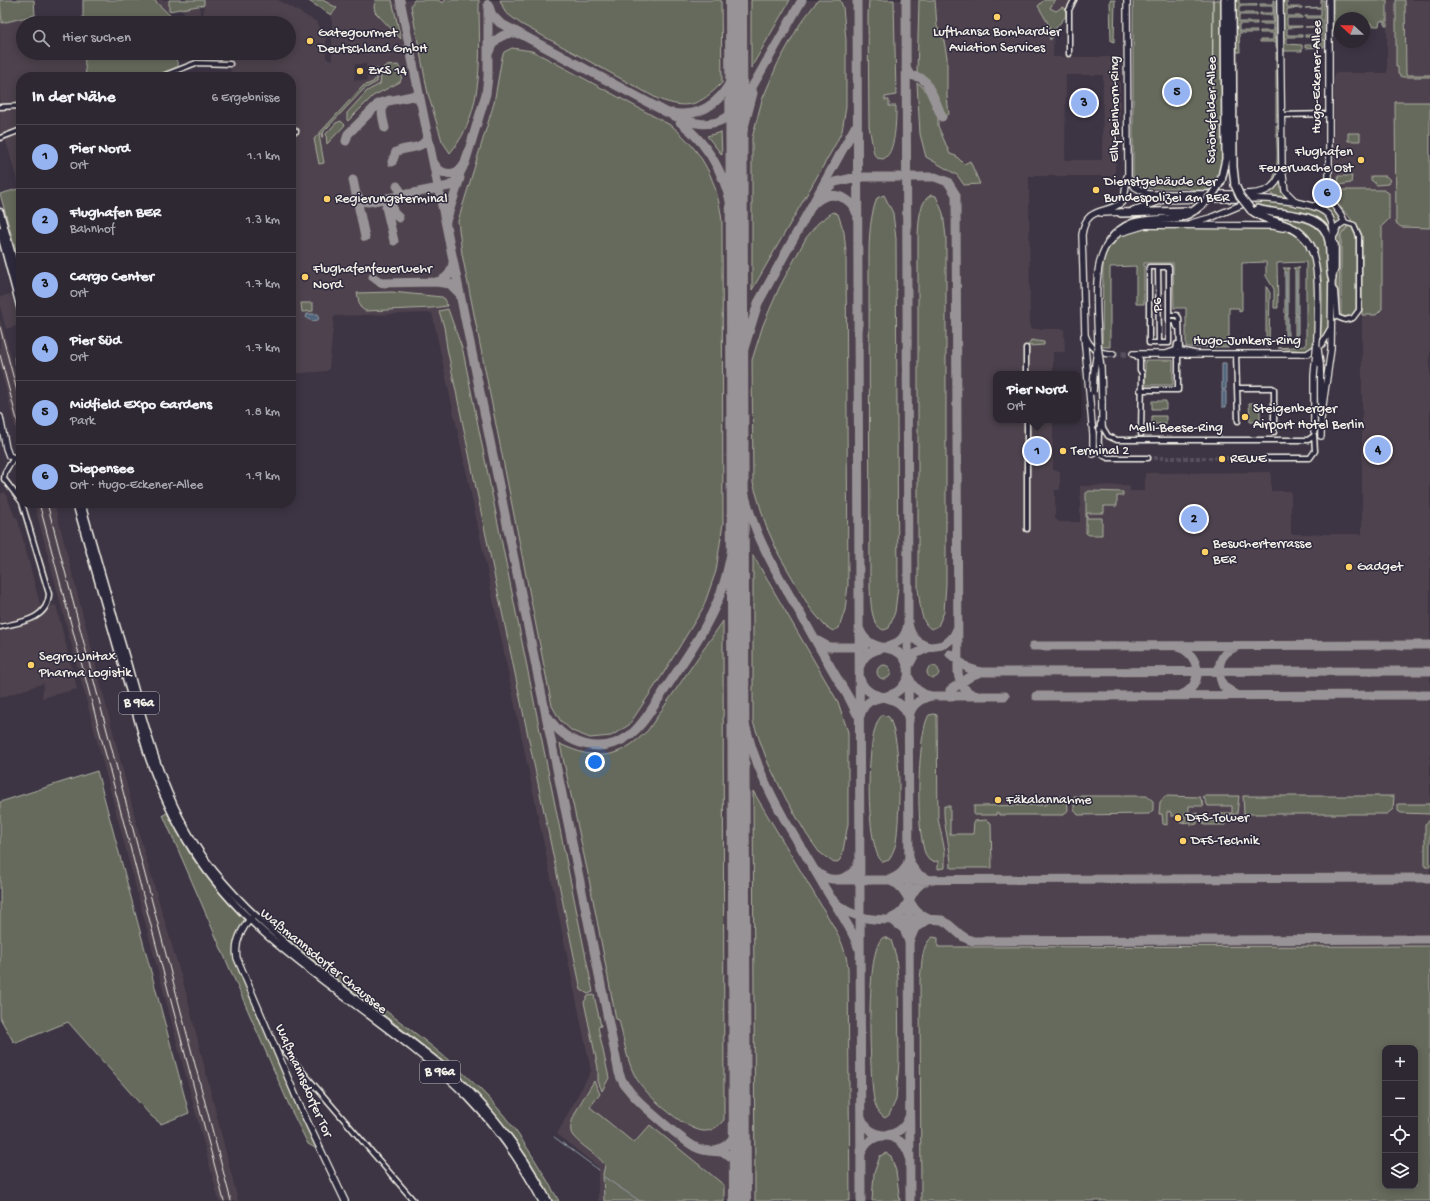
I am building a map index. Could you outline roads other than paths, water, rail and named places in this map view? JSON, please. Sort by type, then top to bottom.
[{"type":"highway","name":"Schönefelder Allee","points":[[1195,210],[1212,197],[1221,182],[1226,159],[1225,0]]},
{"type":"highway","name":"Schönefelder Allee","points":[[1232,0],[1232,154],[1235,185],[1245,201]]},
{"type":"highway","points":[[1245,201],[1262,217],[1295,229],[1306,238],[1313,251]]},
{"type":"highway","points":[[1245,201],[1305,217],[1318,223],[1325,231],[1329,241],[1330,269],[1332,278]]},
{"type":"highway","points":[[1121,213],[1172,213],[1195,210]]},
{"type":"highway","points":[[1109,242],[1117,232],[1132,223],[1146,219],[1183,216],[1195,210]]},
{"type":"main road","points":[[0,212],[16,270]]},
{"type":"main road","points":[[0,231],[16,291]]},
{"type":"main road","name":"Waßmannsdorfer Chaussee","points":[[77,508],[139,725],[159,787],[173,819],[196,856],[215,881],[310,970],[424,1057],[468,1097],[510,1146],[542,1201]]},
{"type":"main road","name":"Waßmannsdorfer Chaussee","points":[[82,508],[153,752],[175,810],[191,838],[214,871],[254,918],[434,1059],[475,1097],[505,1131],[533,1173],[548,1201]]},
{"type":"street","points":[[1069,54],[1069,10],[1074,0]]},
{"type":"street","name":"Elly-Beinhorn-Ring","points":[[1127,0],[1127,173],[1135,187],[1144,193],[1209,194]]},
{"type":"street","points":[[1280,0],[1280,115],[1282,167],[1285,191],[1297,204]]},
{"type":"street","name":"Hugo-Eckener-Allee","points":[[1329,0],[1329,194],[1331,202],[1343,216],[1344,222]]},
{"type":"street","points":[[173,72],[196,63],[230,64]]},
{"type":"street","points":[[0,107],[16,106]]},
{"type":"street","points":[[1280,115],[1329,114]]},
{"type":"street","points":[[0,138],[16,132]]},
{"type":"street","points":[[1175,225],[1205,219],[1270,189],[1278,179],[1282,167]]},
{"type":"street","points":[[1093,435],[1084,332],[1083,232],[1090,218],[1098,211],[1116,207],[1124,200],[1126,196],[1127,173]]},
{"type":"street","points":[[1217,196],[1245,201],[1268,199],[1314,206],[1320,204],[1329,194]]},
{"type":"street","points":[[1090,218],[1105,212],[1121,213],[1139,209],[1164,200],[1204,199]]},
{"type":"street","name":"Hugo-Junkers-Ring","points":[[1314,206],[1326,212],[1332,225],[1333,314],[1331,349],[1321,419]]},
{"type":"street","points":[[1332,278],[1335,269],[1335,231],[1338,226],[1344,222]]},
{"type":"street","name":"Hugo-Junkers-Ring","points":[[1332,286],[1335,291],[1337,316],[1345,320],[1353,318],[1359,310],[1359,236],[1354,225],[1344,222]]},
{"type":"street","points":[[1148,458],[1108,458],[1103,456],[1099,450],[1102,415],[1101,368],[1098,346],[1098,271],[1101,256],[1109,242],[1121,233],[1135,227],[1175,225],[1281,227],[1299,236],[1313,251],[1317,275],[1317,340],[1314,370],[1315,450],[1310,458],[1268,458]]},
{"type":"street","name":"P6","points":[[1148,267],[1158,267],[1169,267],[1169,343],[1149,343],[1148,267]]},
{"type":"street","name":"P6","points":[[1158,267],[1159,343]]},
{"type":"street","name":"Hugo-Junkers-Ring","points":[[1133,354],[1307,354],[1322,344],[1329,332],[1330,292],[1332,286]]},
{"type":"street","points":[[1169,315],[1177,315],[1179,318],[1180,350],[1195,354]]},
{"type":"street","points":[[1165,353],[1175,351],[1177,345],[1177,324],[1175,321],[1169,321]]},
{"type":"street","points":[[1084,332],[1087,340],[1094,348],[1103,353],[1113,354]]},
{"type":"street","points":[[1317,340],[1320,364],[1321,436]]},
{"type":"street","points":[[1093,454],[1094,372],[1098,346]]},
{"type":"street","points":[[1026,348],[1026,371]]},
{"type":"street","points":[[1140,359],[1149,353]]},
{"type":"street","points":[[1133,354],[1140,359]]},
{"type":"street","points":[[1140,390],[1178,390],[1178,354]]},
{"type":"street","points":[[1236,354],[1238,421]]},
{"type":"street","points":[[1140,359],[1140,370],[1142,373],[1140,390],[1141,434]]},
{"type":"street","points":[[1237,388],[1273,389],[1274,432]]},
{"type":"street","points":[[0,418],[9,456],[16,459]]},
{"type":"street","points":[[1027,423],[1027,529]]},
{"type":"street","name":"Melli-Beese-Ring","points":[[1101,425],[1108,436],[1117,440],[1308,440],[1314,434]]},
{"type":"street","points":[[13,459],[5,472],[4,479],[16,495]]},
{"type":"street","points":[[0,627],[40,615],[47,606],[49,599],[49,594],[23,508]]},
{"type":"street","name":"Waßmannsdorfer Tor","points":[[254,918],[241,932],[237,944],[238,958],[303,1112],[345,1201]]},
{"type":"street","points":[[283,1049],[414,1201]]},
{"type":"water","points":[[307,314],[318,314],[318,320],[312,321],[306,318]]},
{"type":"water","points":[[1222,363],[1226,363],[1226,389],[1222,390]]},
{"type":"water","points":[[1222,391],[1226,391],[1226,407],[1222,407]]},
{"type":"waterway","points":[[1286,272],[1287,312]]},
{"type":"waterway","points":[[1296,272],[1297,313]]},
{"type":"waterway","points":[[1287,315],[1287,339]]},
{"type":"waterway","points":[[1297,316],[1297,339]]},
{"type":"waterway","points":[[554,1137],[599,1170]]},
{"type":"waterway","points":[[604,1177],[640,1201]]},
{"type":"tunnel","points":[[1113,354],[1133,354]]},
{"type":"tunnel","points":[[1148,458],[1267,458]]},
{"type":"tram line","points":[[0,327],[16,387]]},
{"type":"tram line","points":[[48,508],[231,1201]]},
{"type":"railway","points":[[1212,159],[1213,0]]},
{"type":"railway","points":[[0,355],[16,416]]},
{"type":"railway","points":[[40,508],[224,1201]]},
{"type":"place","name":"Lufthansa Bombardier Aviation Services","points":[[997,17]]},
{"type":"place","name":"Gategourmet Deutschland GmbH","points":[[310,41]]},
{"type":"place","name":"ZKS 14","points":[[360,71]]},
{"type":"place","name":"Midfield Expo Gardens","points":[[1177,92]]},
{"type":"place","name":"Cargo Center","points":[[1084,103]]},
{"type":"place","name":"Flughafen Feuerwache Ost","points":[[1361,160]]},
{"type":"place","name":"Dienstgebäude der Bundespolizei am BER","points":[[1096,190]]},
{"type":"place","name":"Diepensee","points":[[1327,193]]},
{"type":"place","name":"Regierungsterminal","points":[[327,199]]},
{"type":"place","name":"Flughafenfeuerwehr Nord","points":[[305,277]]},
{"type":"place","name":"Steigenberger Airport Hotel Berlin","points":[[1245,417]]},
{"type":"place","name":"Pier Süd","points":[[1378,450]]},
{"type":"place","name":"Pier Nord","points":[[1037,451]]},
{"type":"place","name":"Terminal 2","points":[[1063,451]]},
{"type":"place","name":"REWE","points":[[1222,459]]},
{"type":"place","name":"Flughafen BER","points":[[1194,519]]},
{"type":"place","name":"Besucherterrasse BER","points":[[1205,552]]},
{"type":"place","name":"Gadget","points":[[1349,567]]},
{"type":"place","name":"Segro;Unitax Pharma Logistik","points":[[31,665]]},
{"type":"place","name":"Fäkalannahme","points":[[998,800]]},
{"type":"place","name":"DFS-Tower","points":[[1178,818]]},
{"type":"place","name":"DFS-Technik","points":[[1183,841]]}]
